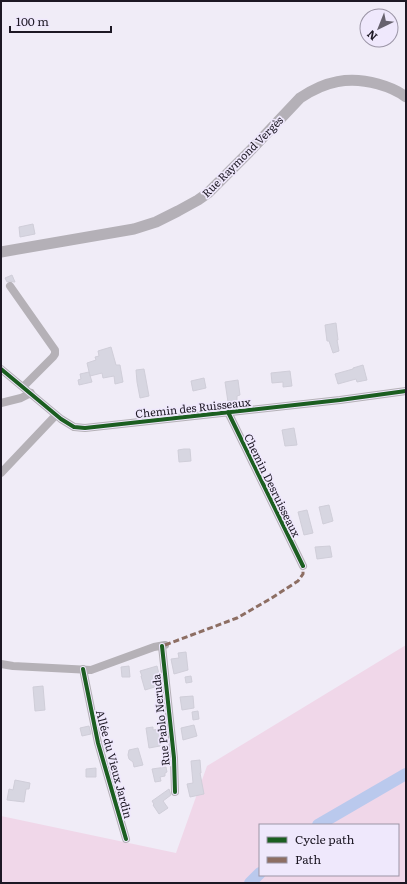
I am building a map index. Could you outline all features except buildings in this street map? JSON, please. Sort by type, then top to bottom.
[{"type":"main road","name":"Rue Raymond Vergès","points":[[1,252],[134,230],[156,222],[178,211],[208,194],[300,98],[308,92],[326,84],[336,81],[360,81],[386,86],[399,91],[406,97]]},
{"type":"street","points":[[10,286],[55,350],[53,357],[23,387]]},
{"type":"street","name":"Chemin des Ruisseaux","points":[[1,369],[61,419],[74,427],[85,428],[406,391]]},
{"type":"street","points":[[1,403],[21,398],[31,393]]},
{"type":"street","name":"Chemin Desruisseaux","points":[[228,412],[303,566]]},
{"type":"street","points":[[1,473],[56,415]]},
{"type":"street","name":"Rue Pablo Neruda","points":[[1,664],[91,670],[163,645],[174,758],[175,792]]},
{"type":"street","name":"Allée du Vieux Jardin","points":[[83,669],[98,743],[126,839]]},
{"type":"shaded area","points":[[406,645],[406,883],[1,883],[1,816],[176,853],[207,766]]},
{"type":"waterway","points":[[320,824],[406,774]]},
{"type":"waterway","points":[[250,883],[259,874]]},
{"type":"marked path","points":[[165,645],[237,618],[298,581],[303,574],[303,566]]},
{"type":"cycle path","points":[[1,369],[61,419],[74,427],[85,428],[340,400],[406,391]]},
{"type":"cycle path","points":[[228,412],[303,566]]},
{"type":"cycle path","points":[[162,646],[174,758],[175,792]]},
{"type":"cycle path","points":[[83,669],[98,743],[126,839]]}]
